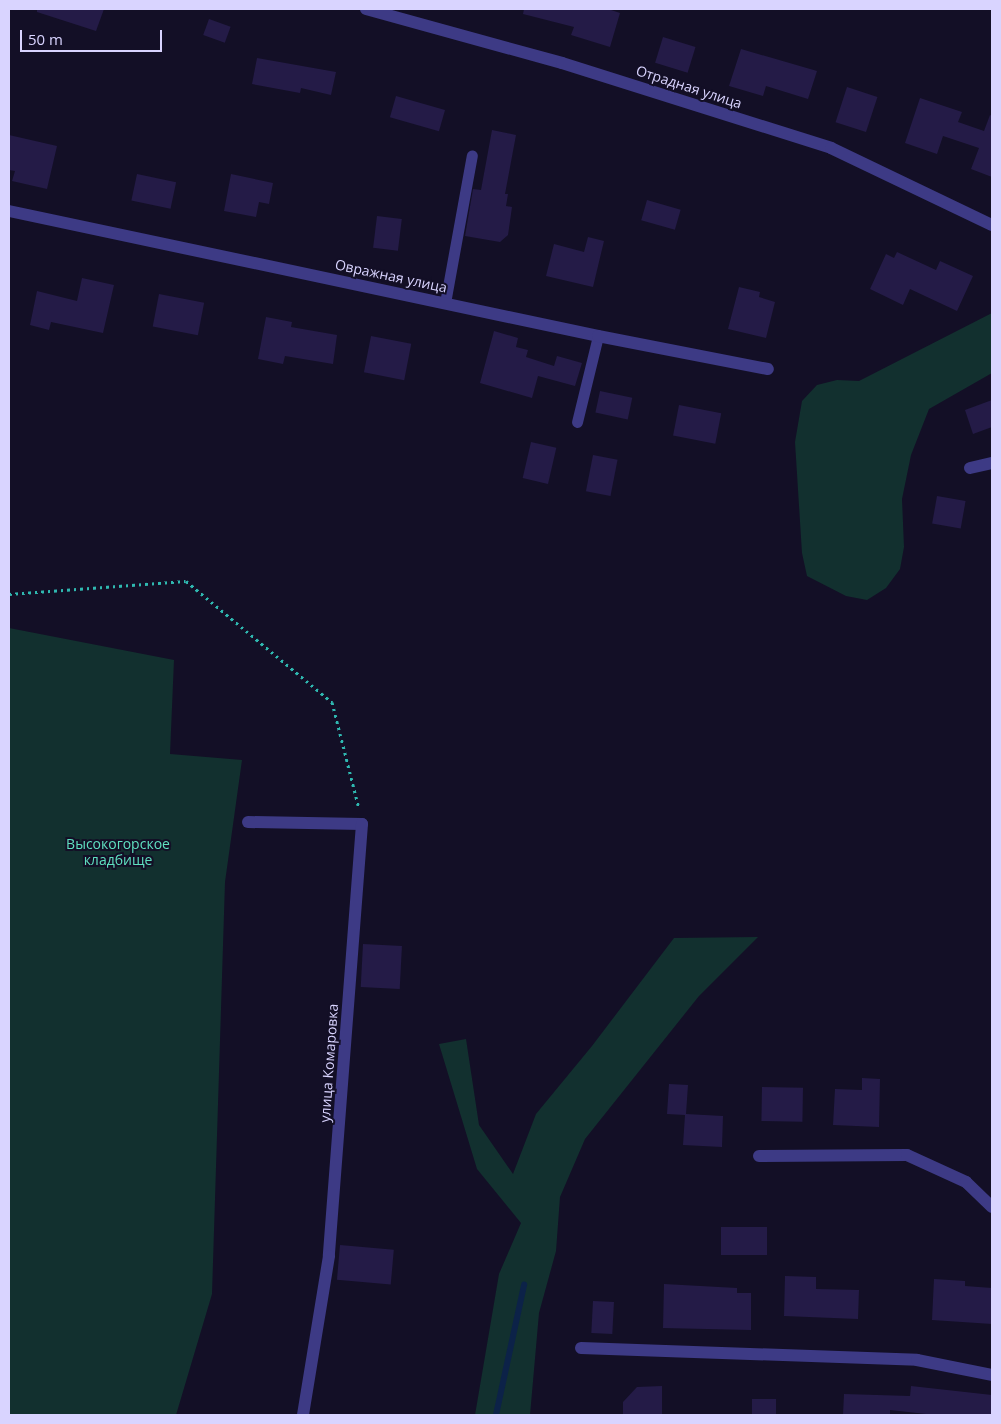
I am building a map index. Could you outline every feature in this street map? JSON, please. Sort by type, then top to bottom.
[{"type":"street","name":"Отрадная улица","points":[[366,9],[562,63],[830,148],[992,225]]},
{"type":"street","name":"Овражная улица","points":[[9,211],[598,336],[768,369]]},
{"type":"street","points":[[970,468],[992,462]]},
{"type":"street","points":[[248,822],[362,824]]},
{"type":"street","name":"улица Комаровка","points":[[303,1415],[329,1256],[362,824]]},
{"type":"street","points":[[759,1156],[907,1154],[966,1182],[992,1206]]},
{"type":"street","points":[[581,1348],[917,1360],[992,1375]]},
{"type":"lane","points":[[445,303],[472,155]]},
{"type":"lane","points":[[577,422],[598,336]]},
{"type":"path","points":[[9,594],[186,581],[332,702],[362,824]]},
{"type":"green space","points":[[992,313],[992,373],[929,409],[911,455],[902,499],[904,547],[900,569],[886,588],[867,600],[846,596],[807,576],[802,553],[795,442],[802,401],[817,385],[837,380],[859,381]]},
{"type":"green space","name":"Высокогорское кладбище","points":[[9,628],[174,660],[170,754],[242,760],[225,882],[212,1294],[176,1415],[9,1415]]},
{"type":"green space","points":[[758,937],[699,996],[585,1139],[560,1197],[556,1251],[539,1313],[530,1415],[475,1415],[499,1274],[521,1223],[477,1169],[439,1044],[466,1039],[479,1125],[513,1174],[536,1114],[592,1046],[674,938]]},
{"type":"building","points":[[37,9],[104,9],[96,31],[37,12]]},
{"type":"building","points":[[524,9],[608,9],[620,13],[610,47],[571,35],[574,27],[523,14]]},
{"type":"building","points":[[209,19],[231,27],[225,43],[203,35]]},
{"type":"building","points":[[663,37],[696,47],[688,73],[655,63]]},
{"type":"building","points":[[741,49],[817,71],[808,99],[766,86],[763,96],[729,86]]},
{"type":"building","points":[[257,58],[336,72],[331,95],[301,88],[300,93],[252,84]]},
{"type":"building","points":[[847,87],[877,97],[866,132],[836,122]]},
{"type":"building","points":[[396,96],[445,110],[439,131],[390,117]]},
{"type":"building","points":[[920,98],[962,112],[958,122],[984,131],[990,115],[992,116],[992,177],[971,169],[979,148],[943,136],[937,154],[905,143]]},
{"type":"building","points":[[492,130],[516,135],[505,194],[508,194],[506,206],[512,207],[508,235],[500,242],[465,236],[473,189],[481,190]]},
{"type":"building","points":[[9,135],[57,146],[47,189],[12,181],[15,171],[9,170]]},
{"type":"building","points":[[137,174],[176,182],[171,209],[131,200]]},
{"type":"building","points":[[231,174],[273,183],[269,204],[259,202],[256,217],[224,211]]},
{"type":"building","points":[[647,200],[681,210],[675,230],[641,220]]},
{"type":"building","points":[[377,216],[402,219],[398,251],[373,248]]},
{"type":"building","points":[[588,237],[604,241],[593,287],[546,276],[554,244],[584,252]]},
{"type":"building","points":[[897,252],[936,270],[940,261],[973,276],[957,311],[910,289],[903,305],[870,289],[886,254],[894,258]]},
{"type":"building","points":[[82,278],[114,285],[103,333],[51,322],[49,330],[30,325],[37,291],[77,301]]},
{"type":"building","points":[[739,287],[760,292],[759,297],[775,302],[766,338],[728,329]]},
{"type":"building","points":[[159,294],[204,303],[198,335],[153,326]]},
{"type":"building","points":[[266,317],[292,322],[291,327],[337,335],[333,364],[285,356],[283,364],[258,359]]},
{"type":"building","points":[[494,331],[518,338],[516,347],[528,350],[526,357],[554,366],[557,356],[582,363],[575,386],[538,376],[532,398],[480,383]]},
{"type":"building","points":[[371,336],[411,344],[404,380],[364,372]]},
{"type":"building","points":[[600,391],[632,398],[628,419],[595,413]]},
{"type":"building","points":[[992,400],[992,427],[973,434],[965,410]]},
{"type":"building","points":[[679,405],[721,413],[715,444],[673,435]]},
{"type":"building","points":[[531,442],[556,448],[548,484],[523,478]]},
{"type":"building","points":[[593,455],[618,460],[610,496],[586,491]]},
{"type":"building","points":[[937,496],[966,501],[961,529],[932,524]]},
{"type":"building","points":[[363,944],[402,946],[400,989],[361,987]]},
{"type":"building","points":[[862,1078],[880,1079],[879,1127],[833,1125],[835,1089],[862,1090]]},
{"type":"building","points":[[669,1084],[688,1085],[686,1114],[723,1116],[722,1147],[683,1145],[685,1115],[667,1114]]},
{"type":"building","points":[[762,1087],[803,1088],[802,1122],[761,1121]]},
{"type":"building","points":[[721,1227],[767,1227],[767,1255],[721,1255]]},
{"type":"building","points":[[340,1245],[394,1250],[391,1285],[337,1280]]},
{"type":"building","points":[[785,1276],[816,1277],[816,1289],[859,1290],[858,1319],[784,1316]]},
{"type":"building","points":[[934,1279],[965,1281],[965,1286],[992,1288],[992,1324],[932,1320]]},
{"type":"building","points":[[664,1284],[737,1288],[737,1293],[751,1293],[751,1330],[663,1328]]},
{"type":"building","points":[[593,1301],[614,1302],[612,1334],[591,1333]]},
{"type":"building","points":[[662,1386],[662,1415],[623,1415],[623,1402],[637,1387]]},
{"type":"building","points":[[911,1386],[992,1395],[992,1415],[935,1415],[890,1410],[890,1415],[843,1415],[844,1394],[910,1396]]},
{"type":"building","points":[[752,1399],[776,1399],[776,1415],[752,1415]]},
{"type":"waterway","points":[[496,1415],[524,1285]]}]
